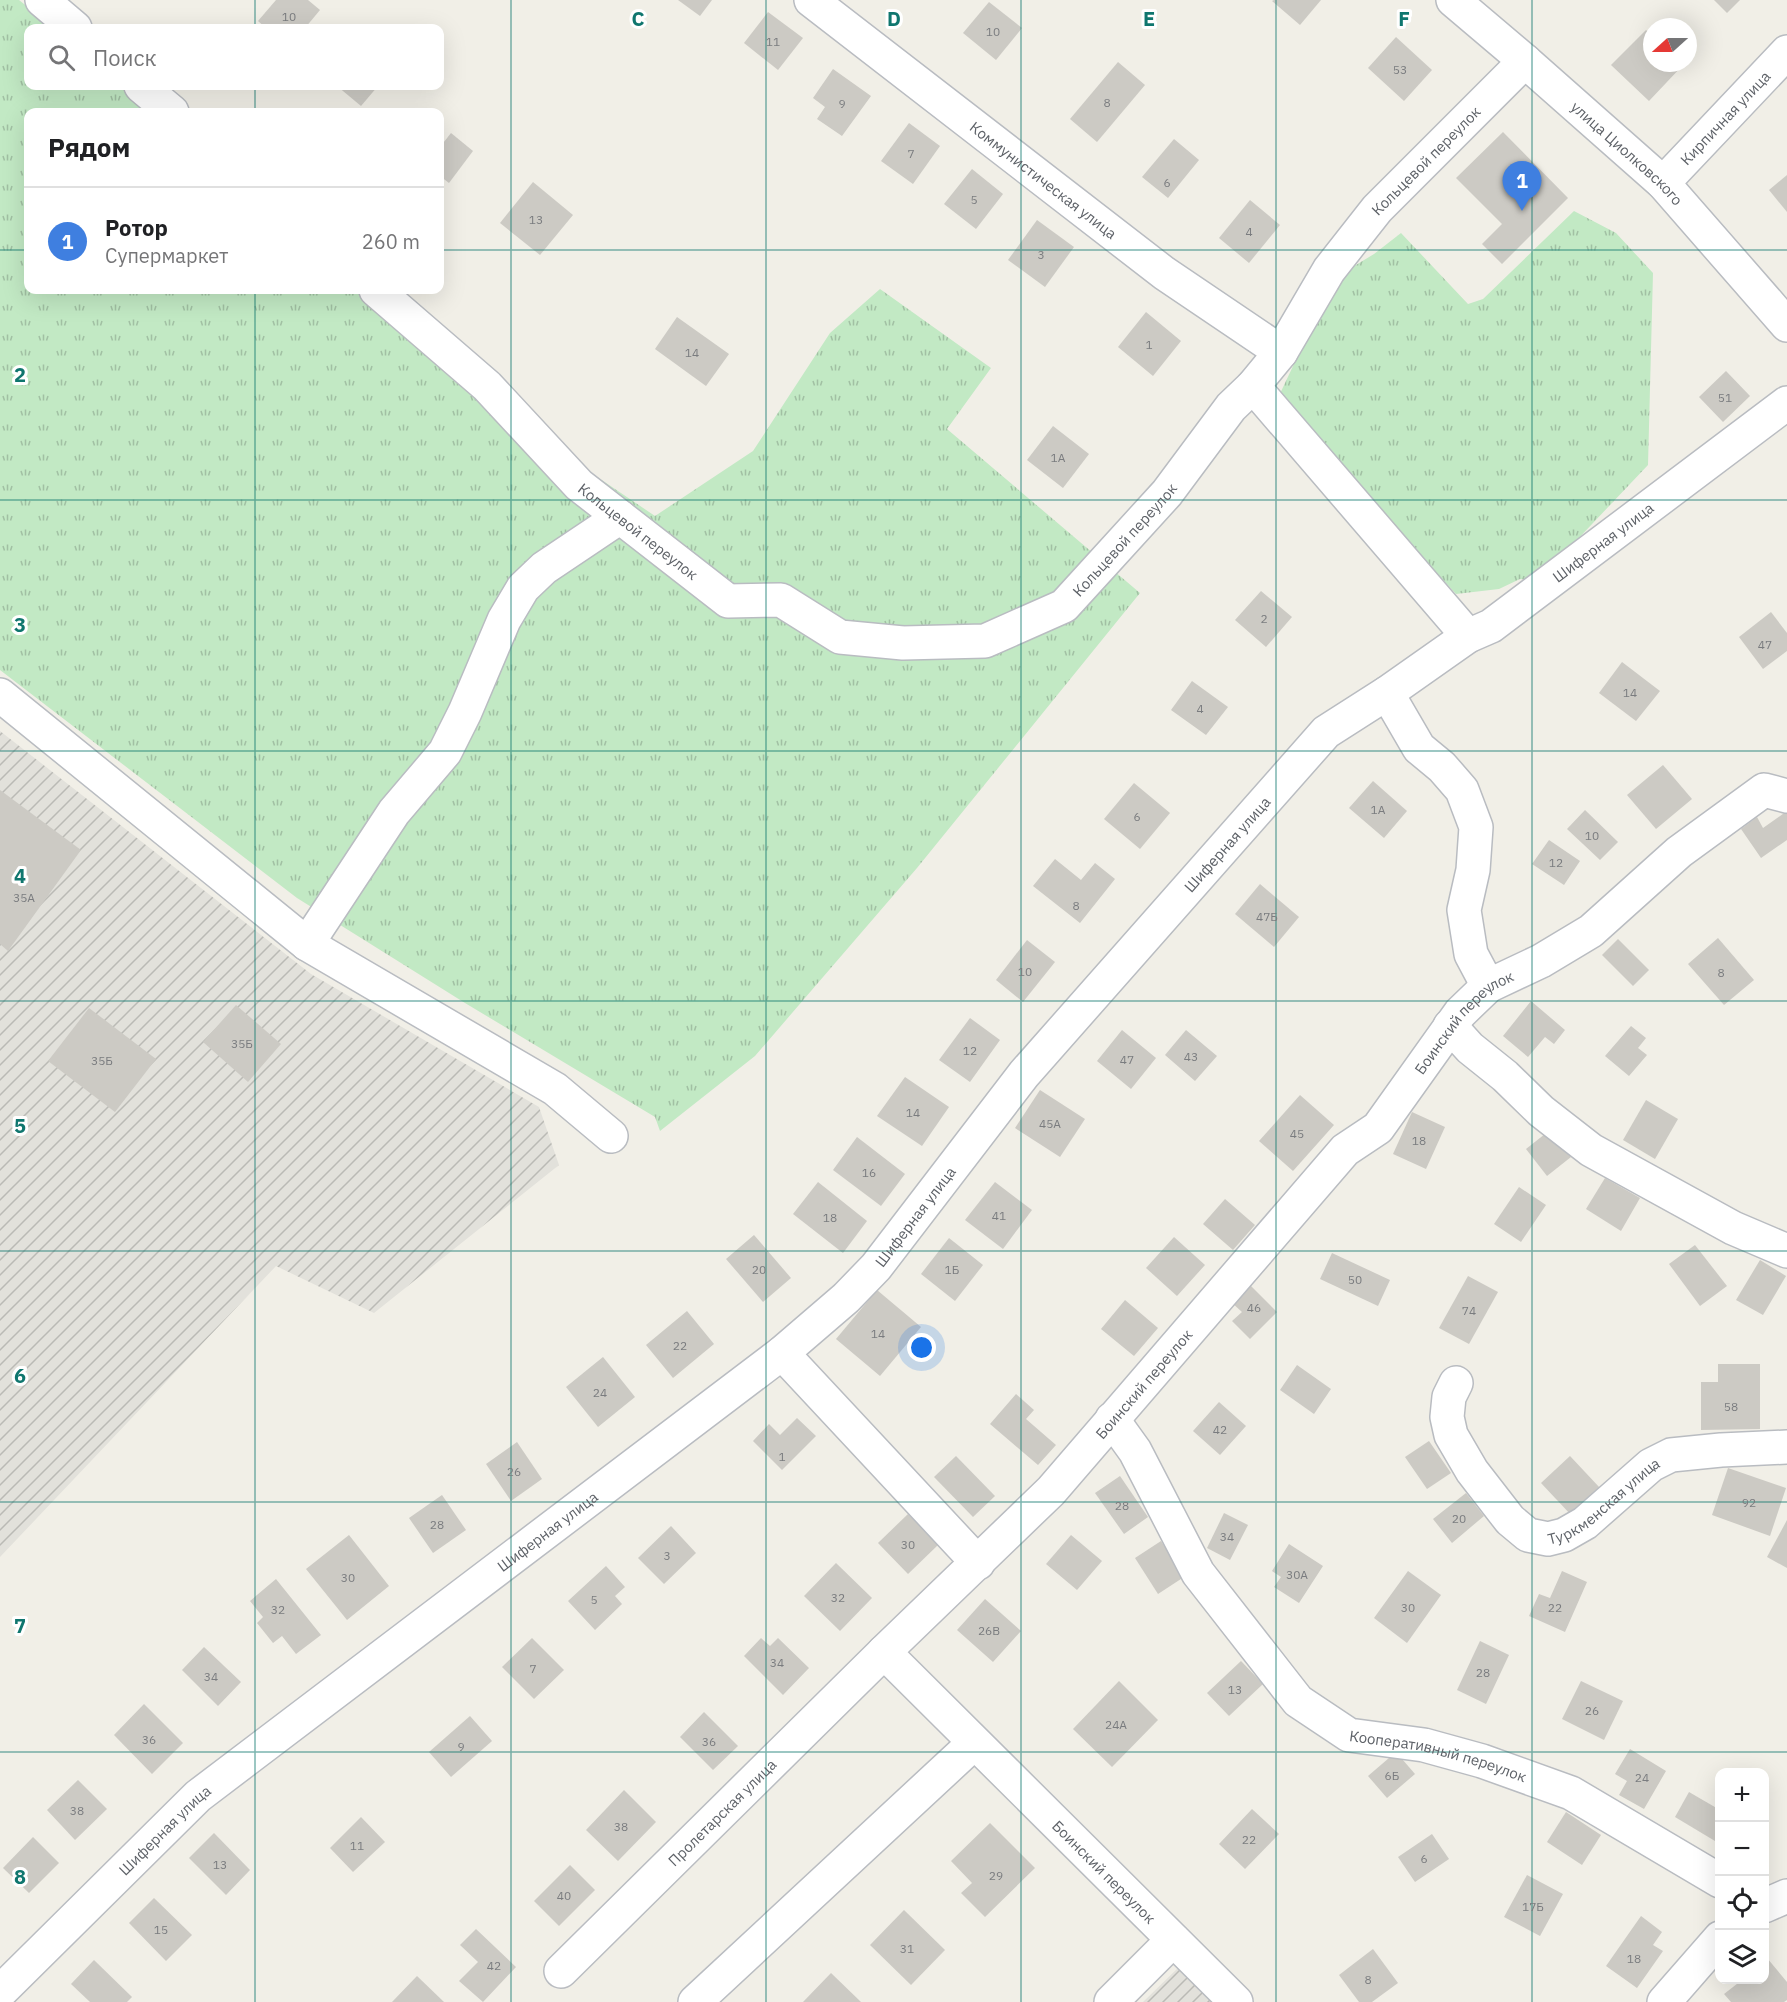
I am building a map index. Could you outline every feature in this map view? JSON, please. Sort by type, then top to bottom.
[{"type":"street","points":[[42,0],[70,24]]},
{"type":"street","name":"Коммунистическая улица","points":[[811,0],[1164,273],[1281,352]]},
{"type":"street","name":"улица Циолковского","points":[[1453,0],[1663,183],[1787,324]]},
{"type":"street","name":"Кирпичная улица","points":[[1663,183],[1787,52]]},
{"type":"street","name":"Кольцевой переулок","points":[[381,294],[487,386],[579,485],[728,600],[781,600],[840,637],[903,644],[985,640],[1064,606],[1167,493],[1231,406],[1253,386],[1281,352],[1329,270],[1377,209],[1525,61]]},
{"type":"street","points":[[146,90],[167,108]]},
{"type":"street","points":[[1253,386],[1468,636]]},
{"type":"street","name":"Шиферная улица","points":[[0,1992],[198,1796],[782,1353],[837,1306],[876,1267],[1024,1074],[1326,732],[1387,693],[1468,636],[1491,626],[1787,403]]},
{"type":"street","points":[[307,944],[394,812],[445,752],[465,712],[504,620],[522,588],[544,568],[620,517]]},
{"type":"street","points":[[1387,693],[1419,748],[1442,766],[1462,790],[1476,826],[1473,870],[1464,910],[1471,954],[1488,986]]},
{"type":"street","points":[[0,695],[307,944],[555,1089],[611,1136]]},
{"type":"street","name":"Боинский переулок","points":[[1236,2002],[885,1652],[1052,1491],[1345,1150],[1378,1128],[1460,1013],[1488,986],[1541,961],[1591,931],[1679,852],[1775,793]]},
{"type":"street","points":[[1450,1026],[1470,1048],[1505,1076],[1541,1111],[1591,1150],[1733,1228],[1787,1251]]},
{"type":"street","points":[[782,1353],[978,1563]]},
{"type":"street","name":"Туркменская улица","points":[[1456,1383],[1449,1397],[1447,1417],[1450,1435],[1472,1471],[1510,1520],[1528,1534],[1548,1539],[1585,1523],[1651,1465],[1671,1455],[1787,1447]]},
{"type":"street","name":"Кооперативный переулок","points":[[1112,1419],[1135,1451],[1198,1573],[1298,1701],[1349,1735],[1424,1745],[1482,1761],[1571,1793],[1715,1879]]},
{"type":"street","name":"Пролетарская улица","points":[[561,1971],[885,1652]]},
{"type":"street","points":[[695,2002],[974,1743]]},
{"type":"street","points":[[1769,1903],[1787,1896]]},
{"type":"street","points":[[1111,2002],[1173,1940]]},
{"type":"street","points":[[1664,2002],[1715,1943]]},
{"type":"shaded area","points":[[0,731],[311,974],[539,1107],[559,1165],[374,1313],[276,1266],[0,1557]]},
{"type":"shaded area","points":[[1180,1966],[1217,2002],[1143,2002]]},
{"type":"green space","points":[[0,0],[19,0],[49,24],[24,24],[24,90],[127,90],[150,108],[24,108],[24,294],[361,294],[458,383],[655,516],[753,451],[830,333],[880,289],[991,368],[947,429],[1140,593],[917,868],[755,1056],[660,1131],[655,1117],[465,1003],[297,898],[0,670]]},
{"type":"green space","points":[[1574,211],[1616,233],[1653,273],[1648,465],[1538,581],[1520,579],[1499,589],[1456,594],[1277,400],[1311,328],[1351,268],[1401,233],[1468,304],[1483,299]]},
{"type":"building","points":[[276,0],[308,0],[320,10],[308,24],[261,24],[258,21]]},
{"type":"building","points":[[678,0],[712,0],[700,16]]},
{"type":"building","points":[[1321,0],[1300,25],[1272,1]]},
{"type":"building","points":[[1714,0],[1740,0],[1727,13]]},
{"type":"building","points":[[989,2],[1022,28],[996,60],[963,33]]},
{"type":"building","points":[[768,12],[803,38],[778,70],[744,43]]},
{"type":"building","points":[[1643,33],[1643,72],[1676,72],[1649,101],[1611,65]]},
{"type":"building","points":[[1396,37],[1432,70],[1404,101],[1368,68]]},
{"type":"building","points":[[1118,62],[1145,85],[1097,142],[1070,119]]},
{"type":"building","points":[[833,69],[871,96],[842,136],[817,119],[825,107],[813,98]]},
{"type":"building","points":[[342,90],[375,90],[361,106]]},
{"type":"building","points":[[909,123],[940,146],[913,184],[881,161]]},
{"type":"building","points":[[1503,132],[1568,198],[1502,264],[1482,244],[1502,224],[1456,178]]},
{"type":"building","points":[[451,133],[473,151],[449,183],[444,179],[444,142]]},
{"type":"building","points":[[1174,139],[1199,160],[1168,198],[1142,177]]},
{"type":"building","points":[[972,169],[1003,194],[976,229],[944,204]]},
{"type":"building","points":[[1787,175],[1787,212],[1769,190]]},
{"type":"building","points":[[533,182],[573,215],[540,255],[500,223]]},
{"type":"building","points":[[1250,200],[1280,225],[1249,263],[1219,238]]},
{"type":"building","points":[[1037,220],[1074,247],[1045,287],[1008,260]]},
{"type":"building","points":[[1146,312],[1181,341],[1153,376],[1118,347]]},
{"type":"building","points":[[677,317],[729,354],[706,386],[655,349]]},
{"type":"building","points":[[1726,371],[1750,396],[1723,422],[1699,397]]},
{"type":"building","points":[[1053,426],[1089,454],[1063,488],[1027,460]]},
{"type":"building","points":[[1261,591],[1292,617],[1266,647],[1235,620]]},
{"type":"building","points":[[1771,612],[1787,633],[1787,651],[1763,669],[1739,637]]},
{"type":"building","points":[[1622,662],[1660,691],[1636,721],[1599,693]]},
{"type":"building","points":[[1192,681],[1228,707],[1206,735],[1171,710]]},
{"type":"building","points":[[1663,765],[1692,799],[1656,829],[1627,795]]},
{"type":"building","points":[[1373,781],[1407,811],[1384,838],[1349,808]]},
{"type":"building","points":[[1134,783],[1170,813],[1140,849],[1104,819]]},
{"type":"building","points":[[0,790],[81,850],[8,951],[0,944]]},
{"type":"building","points":[[1585,810],[1618,842],[1600,860],[1567,829]]},
{"type":"building","points":[[1787,811],[1787,840],[1761,858],[1741,829],[1757,817],[1763,828]]},
{"type":"building","points":[[1549,840],[1580,861],[1564,885],[1532,864]]},
{"type":"building","points":[[1055,859],[1081,880],[1095,863],[1115,879],[1080,923],[1033,886]]},
{"type":"building","points":[[1260,884],[1299,917],[1274,947],[1235,914]]},
{"type":"building","points":[[1718,938],[1754,980],[1724,1005],[1688,964]]},
{"type":"building","points":[[1618,939],[1649,970],[1633,986],[1602,955]]},
{"type":"building","points":[[1027,940],[1055,962],[1023,1002],[996,980]]},
{"type":"building","points":[[1531,1001],[1565,1030],[1554,1044],[1545,1037],[1528,1057],[1503,1036]]},
{"type":"building","points":[[236,1005],[281,1044],[248,1082],[203,1042]]},
{"type":"building","points":[[89,1008],[156,1059],[115,1112],[48,1061]]},
{"type":"building","points":[[970,1018],[1000,1040],[970,1082],[939,1060]]},
{"type":"building","points":[[1631,1026],[1646,1038],[1638,1048],[1647,1055],[1629,1076],[1605,1056]]},
{"type":"building","points":[[1122,1030],[1156,1058],[1131,1089],[1097,1061]]},
{"type":"building","points":[[1186,1030],[1217,1056],[1195,1081],[1165,1055]]},
{"type":"building","points":[[905,1077],[949,1107],[922,1146],[877,1116]]},
{"type":"building","points":[[1040,1090],[1085,1119],[1060,1157],[1015,1128]]},
{"type":"building","points":[[1300,1095],[1334,1125],[1293,1171],[1259,1141]]},
{"type":"building","points":[[1646,1100],[1678,1119],[1655,1159],[1623,1140]]},
{"type":"building","points":[[1412,1112],[1445,1127],[1426,1169],[1393,1154]]},
{"type":"building","points":[[1550,1130],[1571,1157],[1547,1176],[1526,1149]]},
{"type":"building","points":[[857,1137],[905,1174],[881,1206],[833,1170]]},
{"type":"building","points":[[1605,1178],[1640,1198],[1621,1231],[1586,1209]]},
{"type":"building","points":[[818,1182],[867,1221],[843,1253],[793,1214]]},
{"type":"building","points":[[995,1182],[1032,1210],[1003,1249],[965,1220]]},
{"type":"building","points":[[1519,1187],[1546,1205],[1521,1242],[1494,1224]]},
{"type":"building","points":[[1225,1199],[1255,1225],[1233,1250],[1203,1224]]},
{"type":"building","points":[[754,1235],[791,1278],[763,1302],[726,1259]]},
{"type":"building","points":[[1174,1237],[1205,1265],[1177,1296],[1146,1268]]},
{"type":"building","points":[[949,1238],[983,1265],[955,1301],[921,1274]]},
{"type":"building","points":[[1695,1245],[1727,1286],[1700,1306],[1669,1264]]},
{"type":"building","points":[[1332,1253],[1390,1280],[1378,1306],[1320,1279]]},
{"type":"building","points":[[1760,1260],[1786,1276],[1763,1315],[1736,1300]]},
{"type":"building","points":[[1468,1276],[1498,1292],[1469,1344],[1439,1328]]},
{"type":"building","points":[[1249,1284],[1277,1312],[1250,1339],[1232,1321],[1242,1312],[1231,1302]]},
{"type":"building","points":[[877,1290],[921,1327],[880,1376],[836,1339]]},
{"type":"building","points":[[1125,1300],[1158,1328],[1134,1356],[1101,1329]]},
{"type":"building","points":[[687,1311],[714,1344],[673,1378],[646,1345]]},
{"type":"building","points":[[603,1357],[635,1397],[598,1427],[566,1387]]},
{"type":"building","points":[[1718,1364],[1760,1364],[1760,1429],[1701,1430],[1701,1382],[1718,1382]]},
{"type":"building","points":[[1297,1365],[1331,1389],[1314,1414],[1280,1390]]},
{"type":"building","points":[[1016,1394],[1034,1410],[1026,1419],[1056,1445],[1038,1465],[990,1424]]},
{"type":"building","points":[[1219,1402],[1246,1426],[1220,1455],[1193,1431]]},
{"type":"building","points":[[797,1418],[816,1436],[782,1470],[753,1441],[769,1424],[780,1435]]},
{"type":"building","points":[[1429,1441],[1451,1473],[1427,1489],[1405,1457]]},
{"type":"building","points":[[517,1442],[542,1479],[511,1501],[486,1464]]},
{"type":"building","points":[[956,1456],[995,1496],[973,1517],[934,1477]]},
{"type":"building","points":[[1570,1456],[1600,1488],[1572,1516],[1541,1483]]},
{"type":"building","points":[[1728,1468],[1786,1488],[1770,1536],[1712,1515]]},
{"type":"building","points":[[1120,1476],[1148,1517],[1124,1534],[1095,1493]]},
{"type":"building","points":[[1466,1493],[1484,1516],[1452,1543],[1433,1519]]},
{"type":"building","points":[[442,1495],[466,1530],[433,1553],[409,1518]]},
{"type":"building","points":[[1224,1513],[1248,1525],[1230,1560],[1207,1548]]},
{"type":"building","points":[[908,1514],[938,1545],[908,1574],[878,1543]]},
{"type":"building","points":[[1787,1520],[1787,1568],[1767,1557]]},
{"type":"building","points":[[671,1526],[696,1553],[664,1584],[638,1558]]},
{"type":"building","points":[[349,1535],[389,1586],[347,1620],[306,1569]]},
{"type":"building","points":[[1071,1535],[1102,1561],[1077,1590],[1046,1564]]},
{"type":"building","points":[[1161,1541],[1184,1577],[1158,1594],[1135,1558]]},
{"type":"building","points":[[1289,1544],[1323,1566],[1299,1603],[1274,1587],[1281,1577],[1272,1571]]},
{"type":"building","points":[[836,1563],[872,1598],[840,1631],[804,1596]]},
{"type":"building","points":[[606,1566],[625,1587],[615,1596],[622,1604],[595,1630],[568,1601]]},
{"type":"building","points":[[1408,1571],[1441,1595],[1407,1643],[1374,1618]]},
{"type":"building","points":[[1562,1571],[1587,1582],[1565,1632],[1529,1616],[1539,1594],[1550,1598]]},
{"type":"building","points":[[276,1579],[321,1635],[296,1654],[282,1636],[273,1643],[257,1623],[263,1617],[250,1601]]},
{"type":"building","points":[[985,1599],[1021,1631],[993,1662],[957,1630]]},
{"type":"building","points":[[532,1638],[564,1670],[534,1699],[502,1667]]},
{"type":"building","points":[[761,1638],[770,1646],[778,1638],[809,1668],[783,1695],[744,1656]]},
{"type":"building","points":[[1480,1641],[1509,1655],[1486,1704],[1457,1690]]},
{"type":"building","points":[[204,1647],[241,1682],[218,1706],[182,1670]]},
{"type":"building","points":[[1241,1661],[1263,1684],[1229,1716],[1207,1693]]},
{"type":"building","points":[[1119,1681],[1158,1720],[1112,1767],[1073,1729]]},
{"type":"building","points":[[1581,1681],[1623,1701],[1604,1740],[1562,1719]]},
{"type":"building","points":[[144,1704],[183,1743],[152,1774],[114,1735]]},
{"type":"building","points":[[704,1712],[738,1746],[713,1770],[680,1737]]},
{"type":"building","points":[[470,1716],[492,1741],[451,1777],[429,1752]]},
{"type":"building","points":[[1630,1749],[1666,1771],[1644,1809],[1619,1795],[1627,1781],[1615,1774]]},
{"type":"building","points":[[1396,1752],[1415,1774],[1387,1798],[1368,1776]]},
{"type":"building","points":[[78,1780],[107,1809],[75,1840],[47,1810]]},
{"type":"building","points":[[624,1790],[656,1822],[618,1861],[586,1830]]},
{"type":"building","points":[[1689,1792],[1715,1807],[1715,1841],[1675,1817]]},
{"type":"building","points":[[1252,1809],[1279,1834],[1245,1869],[1219,1844]]},
{"type":"building","points":[[1566,1812],[1601,1835],[1582,1865],[1547,1842]]},
{"type":"building","points":[[361,1817],[385,1842],[353,1872],[330,1848]]},
{"type":"building","points":[[990,1823],[1035,1868],[985,1917],[961,1893],[972,1883],[951,1861]]},
{"type":"building","points":[[214,1833],[250,1870],[226,1895],[189,1858]]},
{"type":"building","points":[[1432,1834],[1449,1859],[1415,1882],[1398,1857]]},
{"type":"building","points":[[33,1837],[59,1863],[29,1893],[3,1868]]},
{"type":"building","points":[[570,1865],[595,1890],[559,1926],[534,1901]]},
{"type":"building","points":[[1527,1875],[1563,1894],[1540,1936],[1504,1917]]},
{"type":"building","points":[[154,1898],[192,1935],[166,1961],[129,1923]]},
{"type":"building","points":[[904,1910],[945,1950],[911,1985],[870,1945]]},
{"type":"building","points":[[1641,1916],[1662,1932],[1653,1945],[1663,1951],[1637,1988],[1606,1966]]},
{"type":"building","points":[[476,1929],[516,1967],[483,2002],[459,1981],[478,1962],[460,1945]]},
{"type":"building","points":[[1373,1949],[1398,1983],[1372,2002],[1359,2002],[1339,1975]]},
{"type":"building","points":[[94,1960],[132,1997],[127,2002],[90,2002],[71,1984]]},
{"type":"building","points":[[1769,1960],[1787,1982],[1787,2000],[1784,2002],[1731,2002],[1724,1994],[1737,1984],[1769,1984]]},
{"type":"building","points":[[831,1973],[861,2002],[803,2002]]},
{"type":"building","points":[[417,1976],[444,2002],[392,2002]]},
{"type":"place","name":"Poтор","points":[[1522,211]]}]
